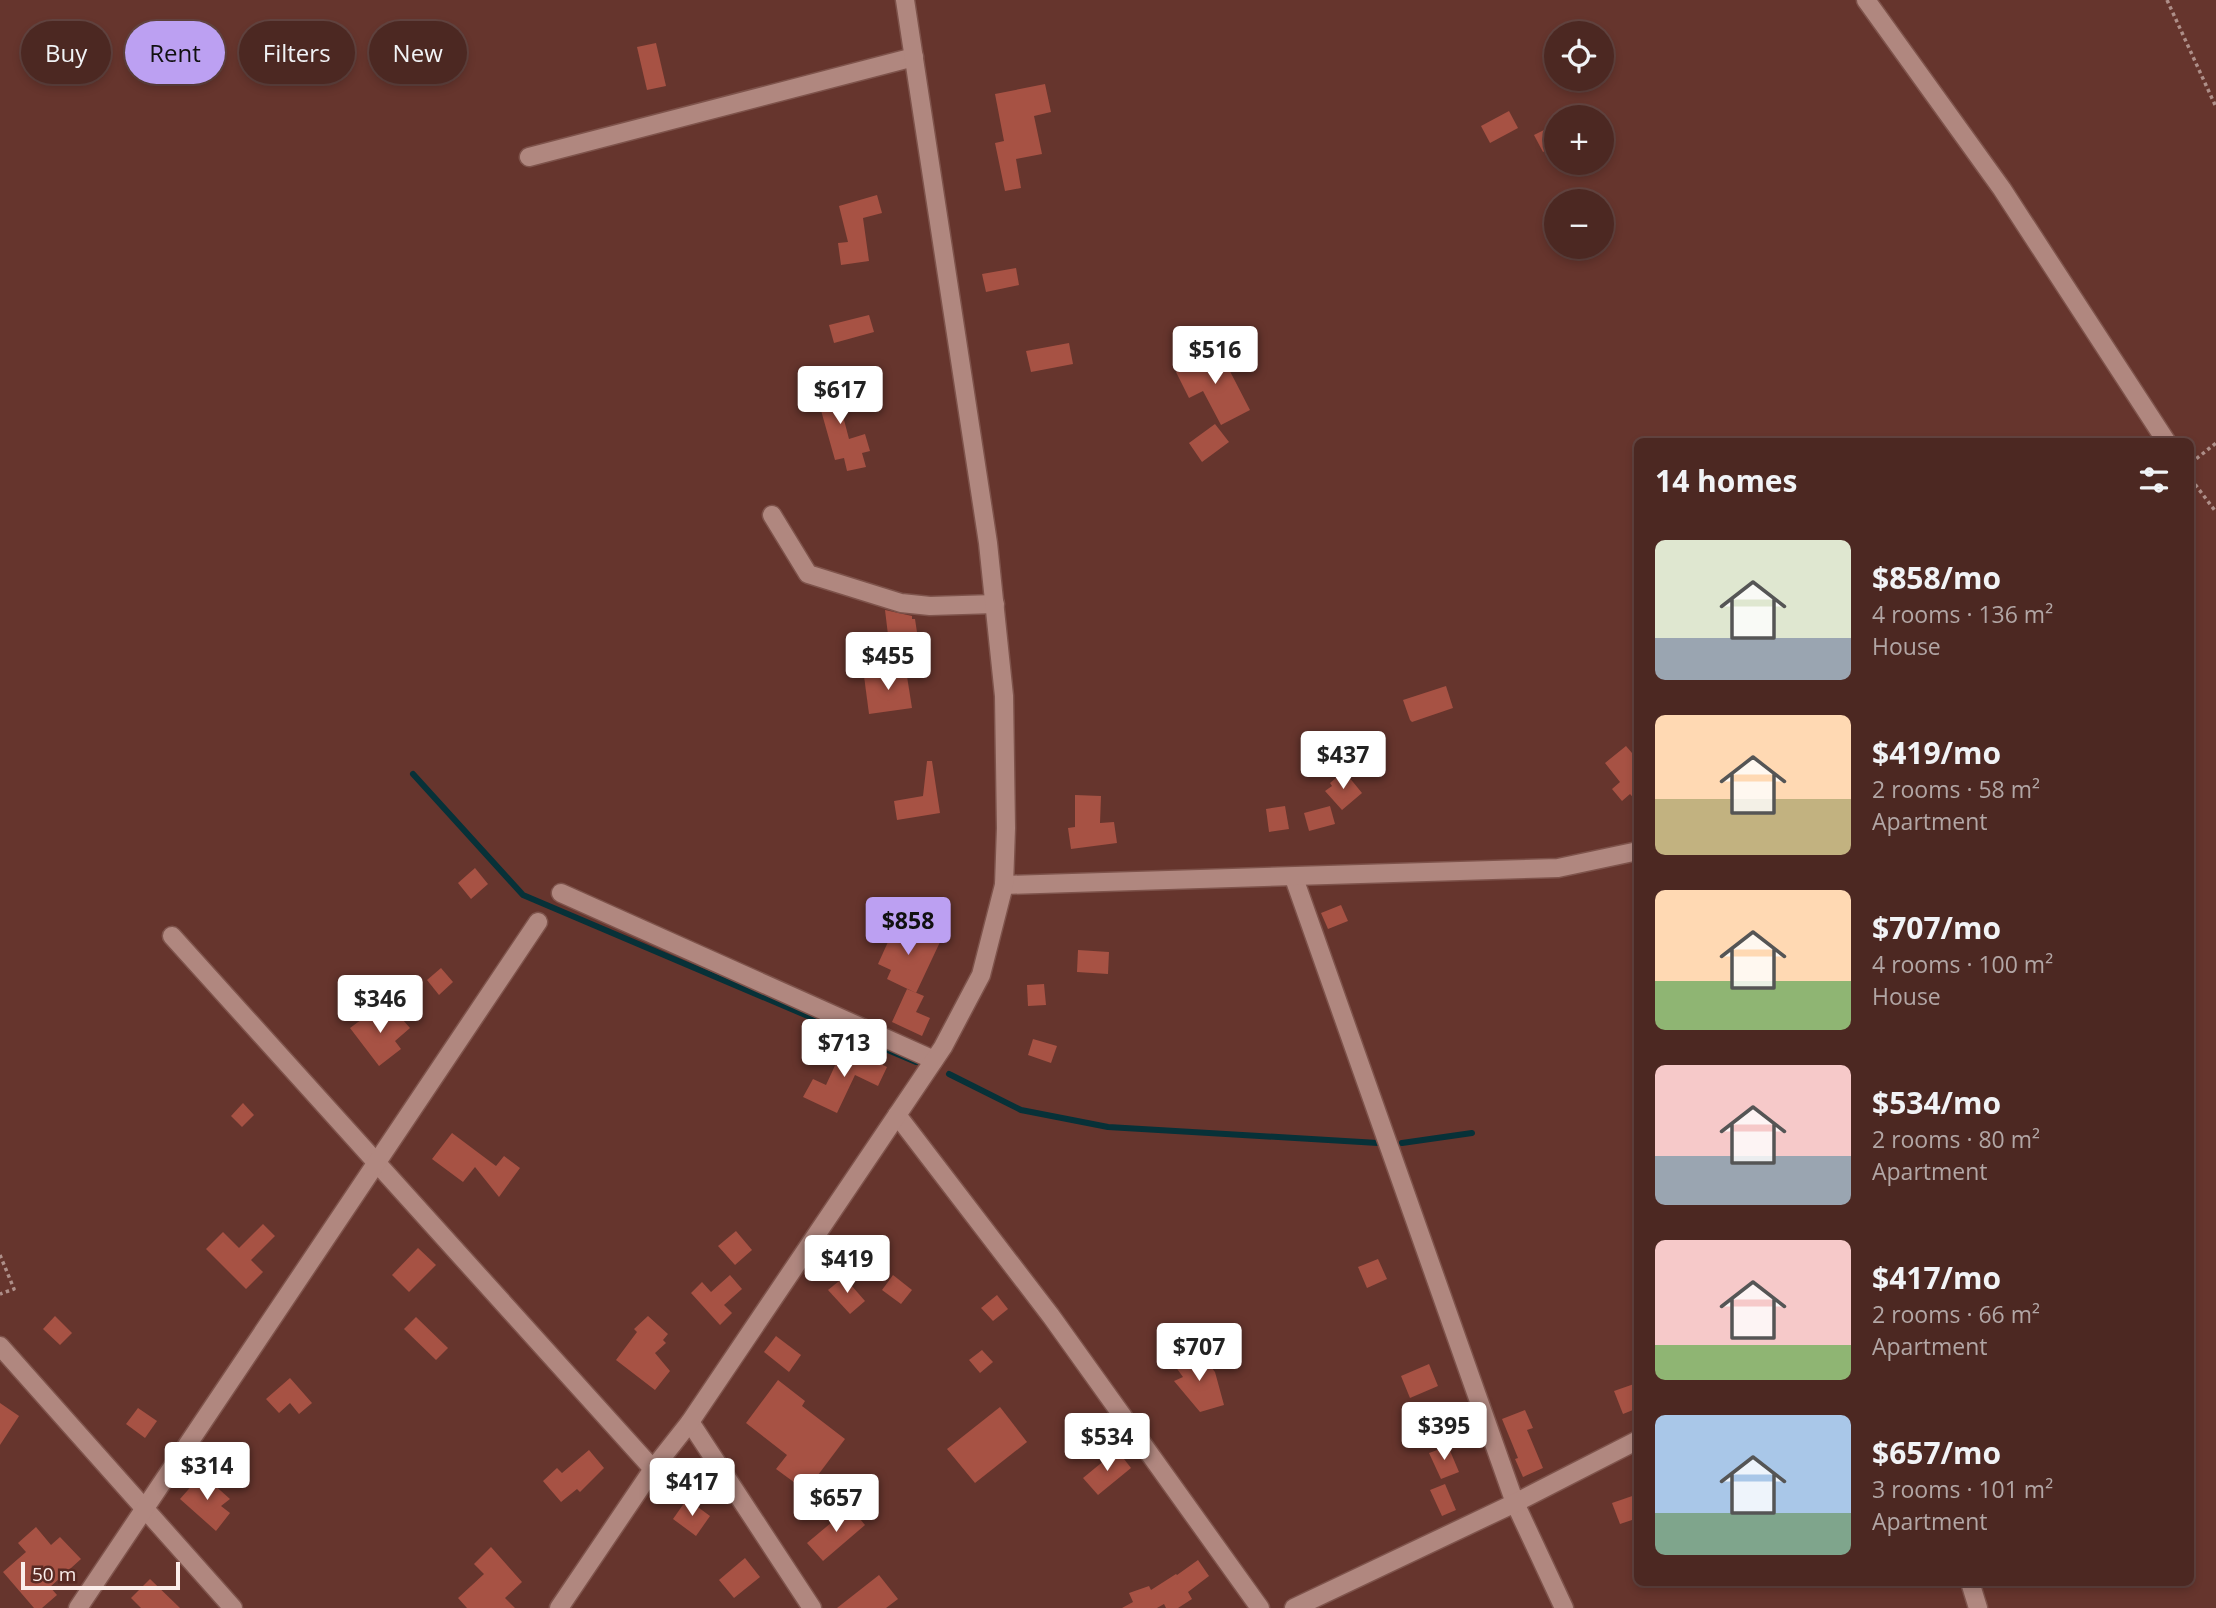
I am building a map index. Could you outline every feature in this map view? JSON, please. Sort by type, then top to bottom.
[{"type":"street","points":[[559,1608],[653,1469],[690,1422],[934,1060],[981,975],[1004,885],[1004,696],[989,543],[905,0]]},
{"type":"street","points":[[1866,0],[2002,189],[2164,438]]},
{"type":"street","points":[[529,157],[914,57]]},
{"type":"street","points":[[772,515],[808,574],[901,603],[930,606],[995,604]]},
{"type":"street","points":[[1004,885],[1558,868],[1634,852]]},
{"type":"street","points":[[1294,878],[1515,1503],[1564,1608]]},
{"type":"street","points":[[561,893],[934,1060]]},
{"type":"street","points":[[78,1608],[538,922]]},
{"type":"street","points":[[172,936],[653,1469]]},
{"type":"street","points":[[897,1115],[1051,1316],[1260,1608]]},
{"type":"street","points":[[0,1346],[233,1608]]},
{"type":"street","points":[[690,1422],[812,1608]]},
{"type":"street","points":[[1294,1608],[1515,1503],[1634,1442]]},
{"type":"street","points":[[1971,1586],[1978,1608]]},
{"type":"path","points":[[2166,0],[2216,107]]},
{"type":"path","points":[[2194,461],[2216,443]]},
{"type":"path","points":[[2194,482],[2216,512]]},
{"type":"path","points":[[0,1255],[15,1289],[0,1294]]},
{"type":"building","points":[[656,43],[666,86],[647,90],[637,47]]},
{"type":"building","points":[[1045,84],[1051,112],[1034,116],[1042,154],[1016,159],[1021,188],[1005,191],[995,143],[1004,141],[995,94]]},
{"type":"building","points":[[1509,111],[1518,128],[1490,143],[1481,126]]},
{"type":"building","points":[[1544,130],[1544,151],[1543,152],[1534,135]]},
{"type":"building","points":[[877,195],[882,213],[863,218],[869,261],[841,265],[838,243],[848,242],[839,206]]},
{"type":"building","points":[[1016,268],[1019,285],[986,292],[982,274]]},
{"type":"building","points":[[869,315],[874,332],[834,343],[829,325]]},
{"type":"building","points":[[1069,343],[1073,364],[1031,372],[1026,351]]},
{"type":"building","points":[[1219,350],[1250,410],[1221,425],[1203,391],[1189,398],[1176,372]]},
{"type":"building","points":[[837,376],[842,392],[837,393],[849,439],[865,434],[870,451],[862,453],[866,467],[847,471],[844,458],[835,460],[813,382]]},
{"type":"building","points":[[1215,424],[1229,442],[1202,462],[1189,443]]},
{"type":"building","points":[[885,610],[912,616],[912,619],[915,619],[918,639],[889,643]]},
{"type":"building","points":[[906,670],[912,708],[869,714],[864,676]]},
{"type":"building","points":[[1446,686],[1453,708],[1412,722],[1410,720],[1403,700]]},
{"type":"building","points":[[1626,746],[1634,755],[1634,798],[1630,794],[1622,801],[1612,789],[1620,782],[1605,763]]},
{"type":"building","points":[[927,761],[932,761],[940,813],[897,820],[894,801],[923,796]]},
{"type":"building","points":[[1344,771],[1362,793],[1342,810],[1325,791]]},
{"type":"building","points":[[1075,795],[1101,796],[1100,823],[1114,822],[1117,843],[1071,849],[1068,828],[1075,827]]},
{"type":"building","points":[[1285,806],[1289,829],[1269,832],[1266,809]]},
{"type":"building","points":[[1330,806],[1335,824],[1309,831],[1304,813]]},
{"type":"building","points":[[475,868],[488,884],[471,899],[458,883]]},
{"type":"building","points":[[1341,905],[1348,921],[1328,929],[1321,913]]},
{"type":"building","points":[[897,922],[940,942],[916,993],[887,979],[891,970],[878,964]]},
{"type":"building","points":[[1078,950],[1109,952],[1108,974],[1077,972]]},
{"type":"building","points":[[441,968],[453,982],[439,995],[427,980]]},
{"type":"building","points":[[1044,984],[1046,1005],[1028,1006],[1027,985]]},
{"type":"building","points":[[907,989],[924,996],[916,1012],[930,1018],[922,1036],[892,1022]]},
{"type":"building","points":[[373,1011],[381,1022],[395,1011],[410,1028],[395,1041],[401,1049],[379,1066],[350,1028]]},
{"type":"building","points":[[1033,1039],[1057,1046],[1051,1063],[1028,1055]]},
{"type":"building","points":[[844,1046],[887,1067],[878,1086],[855,1075],[837,1113],[803,1097],[813,1079],[826,1085]]},
{"type":"building","points":[[243,1103],[254,1115],[242,1127],[231,1116]]},
{"type":"building","points":[[452,1133],[496,1166],[504,1156],[520,1168],[499,1197],[475,1167],[463,1182],[432,1159]]},
{"type":"building","points":[[263,1224],[275,1236],[251,1260],[263,1272],[246,1289],[206,1249],[223,1232],[239,1248]]},
{"type":"building","points":[[736,1231],[752,1250],[735,1265],[718,1246]]},
{"type":"building","points":[[418,1248],[436,1265],[409,1292],[392,1275]]},
{"type":"building","points":[[1378,1259],[1387,1279],[1367,1288],[1358,1267]]},
{"type":"building","points":[[730,1275],[742,1289],[724,1305],[732,1313],[720,1325],[691,1293],[702,1282],[711,1292]]},
{"type":"building","points":[[893,1275],[912,1290],[901,1304],[882,1290]]},
{"type":"building","points":[[844,1277],[865,1301],[850,1314],[828,1290]]},
{"type":"building","points":[[997,1295],[1008,1309],[993,1321],[981,1308]]},
{"type":"building","points":[[55,1316],[72,1333],[60,1345],[43,1329]]},
{"type":"building","points":[[648,1316],[668,1334],[663,1340],[666,1343],[655,1353],[670,1371],[655,1390],[616,1360],[637,1332],[634,1329]]},
{"type":"building","points":[[416,1317],[448,1348],[436,1360],[404,1329]]},
{"type":"building","points":[[776,1336],[801,1355],[789,1372],[764,1352]]},
{"type":"building","points":[[982,1350],[993,1362],[980,1373],[969,1360]]},
{"type":"building","points":[[1199,1352],[1215,1372],[1224,1405],[1200,1412],[1174,1381],[1183,1377],[1175,1366],[1189,1354]]},
{"type":"building","points":[[1429,1364],[1438,1386],[1410,1398],[1401,1376]]},
{"type":"building","points":[[290,1378],[312,1403],[299,1414],[290,1403],[279,1413],[266,1399]]},
{"type":"building","points":[[778,1380],[805,1401],[802,1406],[845,1439],[806,1491],[776,1469],[787,1455],[746,1423]]},
{"type":"building","points":[[1634,1384],[1634,1410],[1623,1414],[1614,1391]]},
{"type":"building","points":[[0,1403],[19,1416],[0,1445]]},
{"type":"building","points":[[1000,1407],[1027,1442],[975,1483],[947,1449]]},
{"type":"building","points":[[138,1408],[157,1421],[145,1438],[126,1424]]},
{"type":"building","points":[[1525,1410],[1533,1428],[1527,1430],[1543,1468],[1523,1477],[1502,1419]]},
{"type":"building","points":[[1448,1446],[1459,1472],[1441,1479],[1429,1453]]},
{"type":"building","points":[[589,1450],[604,1468],[580,1492],[577,1489],[561,1502],[543,1481],[557,1468],[562,1473]]},
{"type":"building","points":[[1117,1450],[1131,1468],[1098,1495],[1083,1478]]},
{"type":"building","points":[[202,1474],[230,1499],[221,1506],[230,1513],[216,1531],[180,1499]]},
{"type":"building","points":[[1445,1484],[1456,1510],[1442,1516],[1430,1490]]},
{"type":"building","points":[[1634,1495],[1634,1519],[1620,1524],[1612,1503]]},
{"type":"building","points":[[687,1499],[710,1516],[696,1536],[673,1519]]},
{"type":"building","points":[[850,1507],[865,1525],[823,1561],[807,1543]]},
{"type":"building","points":[[36,1527],[51,1545],[60,1537],[81,1559],[50,1587],[57,1595],[42,1608],[34,1608],[3,1572],[26,1552],[18,1543]]},
{"type":"building","points":[[491,1547],[522,1582],[505,1598],[515,1608],[467,1608],[458,1598],[484,1574],[474,1564]]},
{"type":"building","points":[[745,1558],[760,1577],[734,1598],[719,1580]]},
{"type":"building","points":[[1198,1560],[1209,1576],[1188,1592],[1192,1599],[1178,1608],[1166,1608],[1164,1604],[1157,1608],[1122,1608],[1133,1602],[1129,1593],[1149,1586],[1151,1590]]},
{"type":"building","points":[[879,1575],[898,1599],[886,1608],[837,1608]]},
{"type":"building","points":[[150,1579],[180,1608],[141,1608],[131,1598]]},
{"type":"waterway","points":[[413,774],[523,895],[916,1062]]},
{"type":"waterway","points":[[949,1074],[1021,1110],[1108,1127],[1378,1143]]},
{"type":"waterway","points":[[1402,1143],[1472,1133]]}]
